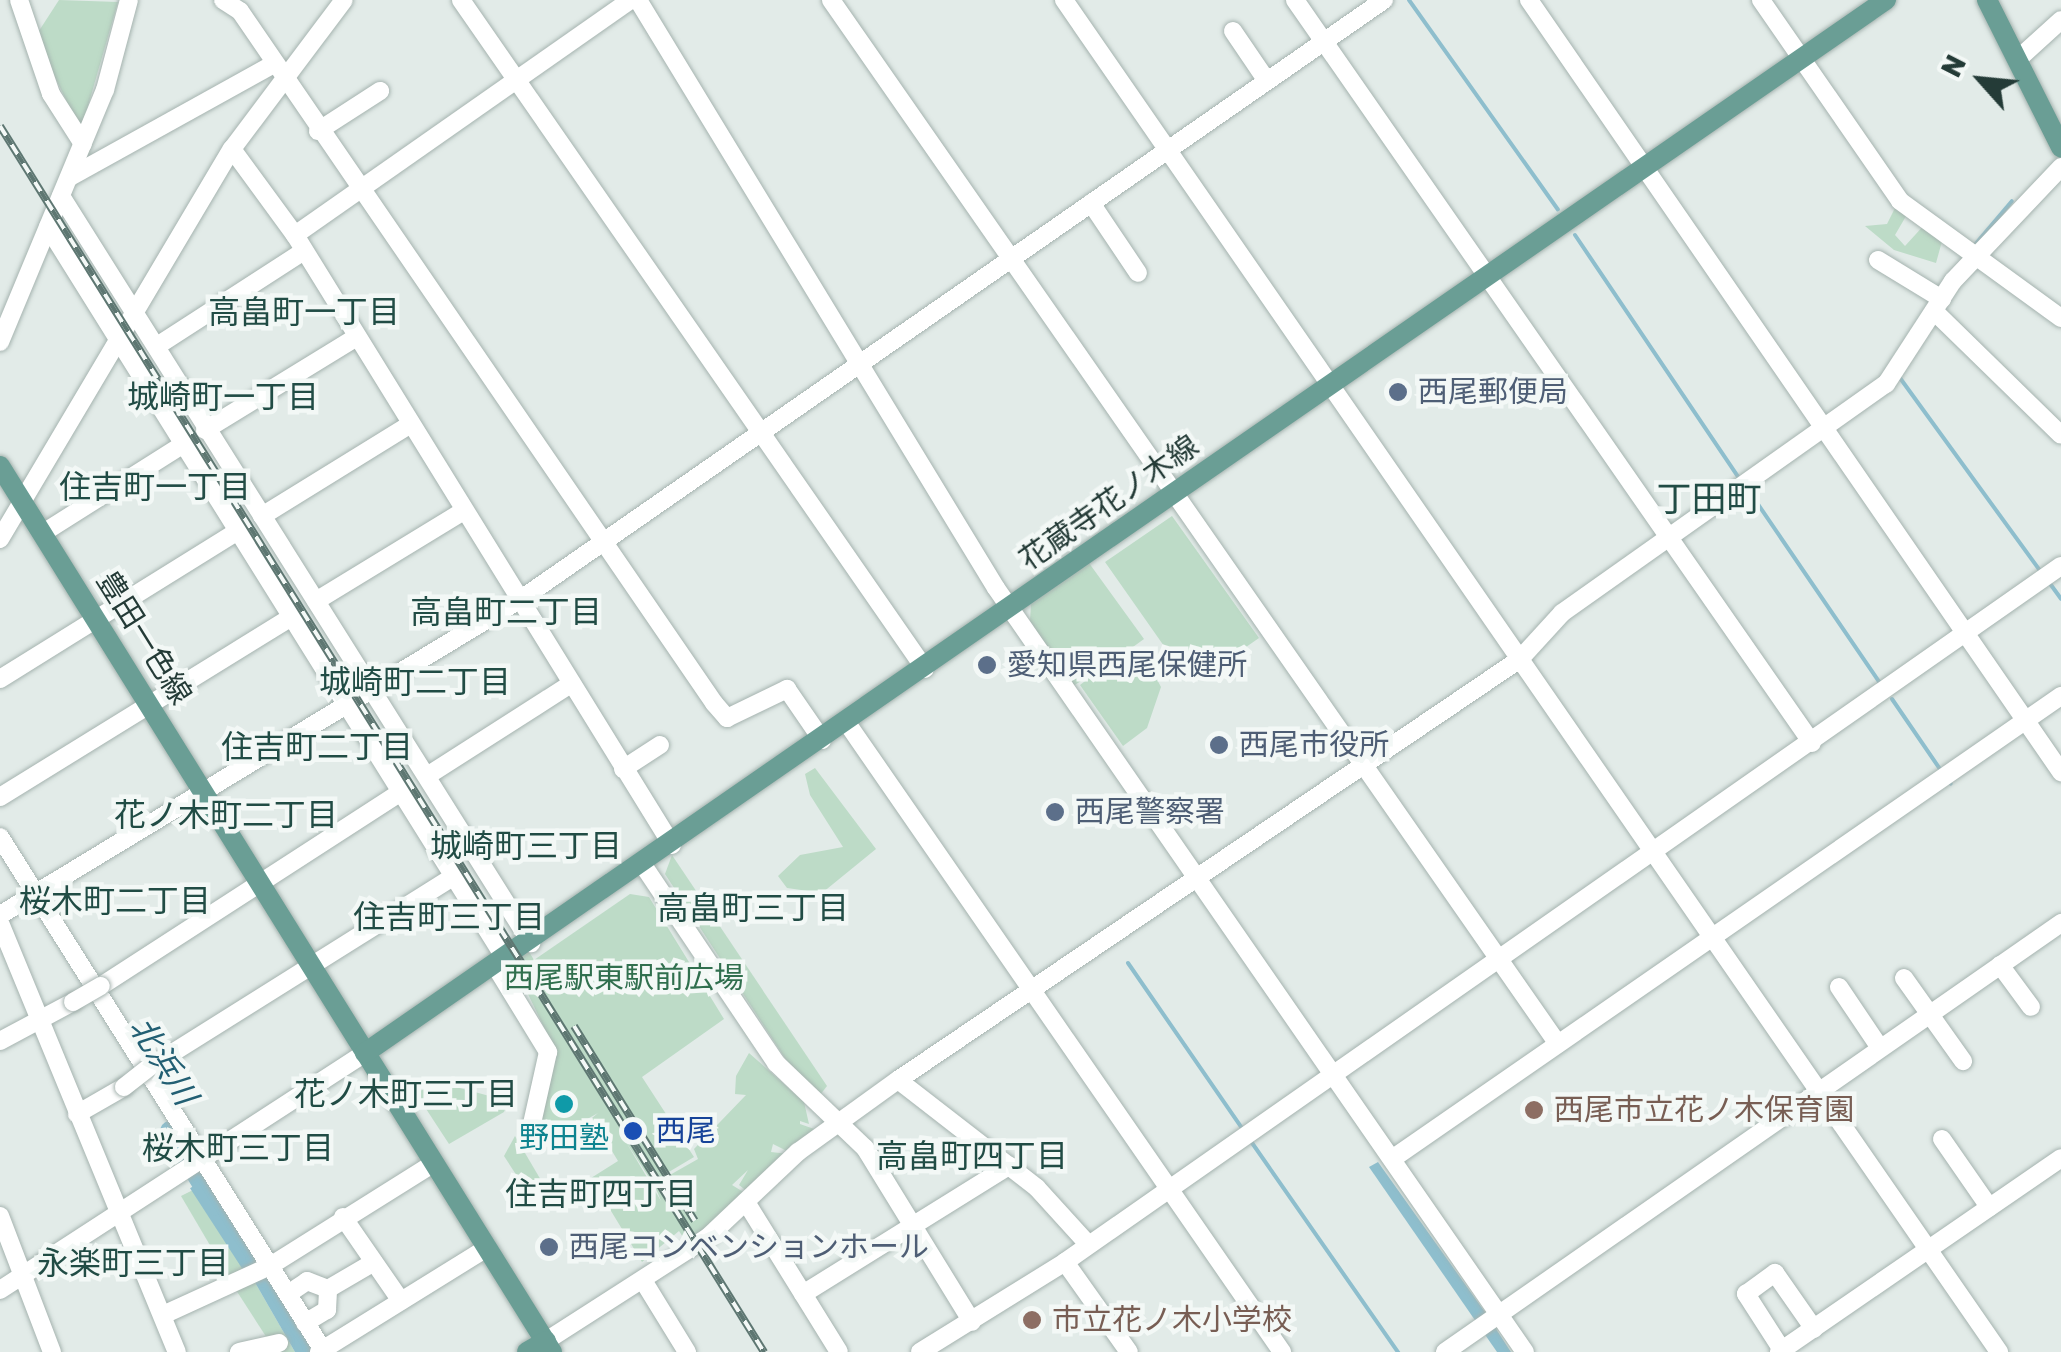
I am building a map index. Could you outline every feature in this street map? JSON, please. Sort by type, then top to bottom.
[{"type":"main road","name":"花蔵寺花ノ木線","points":[[365,1054],[644,865],[1886,0]]},
{"type":"main road","points":[[1987,0],[2061,147]]},
{"type":"main road","name":"豊田一色線","points":[[0,466],[487,1248],[542,1348]]},
{"type":"street","points":[[18,0],[51,94],[83,144]]},
{"type":"street","points":[[0,342],[83,144],[128,0]]},
{"type":"street","points":[[223,0],[277,70],[599,542],[727,718],[786,689],[822,740]]},
{"type":"street","points":[[0,539],[277,70],[344,0]]},
{"type":"street","points":[[461,0],[925,669]]},
{"type":"street","points":[[156,346],[299,243],[359,189],[630,0]]},
{"type":"street","points":[[638,0],[1010,610],[1525,1352]]},
{"type":"street","points":[[831,0],[1558,1044]]},
{"type":"street","points":[[1064,0],[1999,1352]]},
{"type":"street","points":[[1295,0],[1812,743]]},
{"type":"street","points":[[177,1352],[122,1212],[38,1018],[3,916],[37,888],[345,702],[599,542],[1384,0]]},
{"type":"street","points":[[1528,0],[2061,772]]},
{"type":"street","points":[[1761,0],[1900,201],[1974,247],[2061,318]]},
{"type":"street","points":[[2017,60],[2061,20]]},
{"type":"street","points":[[1233,31],[1267,81]]},
{"type":"street","points":[[70,177],[277,70]]},
{"type":"street","points":[[318,131],[380,91]]},
{"type":"street","points":[[232,150],[299,243],[406,428],[672,845]]},
{"type":"street","points":[[542,1348],[644,1282],[841,1120],[1520,659],[1562,613],[1886,384],[1974,247],[2061,167]]},
{"type":"street","points":[[60,196],[316,601],[366,689],[427,776],[531,943]]},
{"type":"street","points":[[1091,203],[1138,273]]},
{"type":"street","points":[[48,227],[455,876],[548,1052],[531,1128]]},
{"type":"street","points":[[1878,260],[1938,305],[2055,410],[2061,435]]},
{"type":"street","points":[[205,430],[355,338]]},
{"type":"street","points":[[262,516],[406,428]]},
{"type":"street","points":[[43,533],[184,444]]},
{"type":"street","points":[[316,601],[460,513]]},
{"type":"street","points":[[0,679],[238,532]]},
{"type":"street","points":[[920,1352],[1065,1262],[1170,1190],[2061,566]]},
{"type":"street","points":[[0,797],[293,616]]},
{"type":"street","points":[[427,776],[568,686]]},
{"type":"street","points":[[1392,1159],[2061,696]]},
{"type":"street","points":[[847,723],[1029,993],[1282,1352]]},
{"type":"street","points":[[623,769],[660,744]]},
{"type":"street","points":[[0,1041],[101,986],[259,879],[401,792]]},
{"type":"street","points":[[0,837],[37,888],[322,1351],[487,1248]]},
{"type":"street","points":[[644,865],[776,1063],[841,1120],[913,1224],[972,1322]]},
{"type":"street","points":[[77,1114],[455,876]]},
{"type":"street","points":[[1445,1352],[2000,965],[2058,933]]},
{"type":"street","points":[[2000,965],[2030,1007]]},
{"type":"street","points":[[1904,978],[1963,1061]]},
{"type":"street","points":[[1839,988],[1880,1048]]},
{"type":"street","points":[[0,1290],[365,1054]]},
{"type":"street","points":[[898,1080],[1009,1166],[1088,1244]]},
{"type":"street","points":[[1942,1139],[1989,1208]]},
{"type":"street","points":[[1814,1329],[1775,1274],[1746,1294],[1781,1351],[1814,1329],[1926,1250],[2061,1158]]},
{"type":"street","points":[[163,1314],[270,1266],[434,1163]]},
{"type":"street","points":[[803,1294],[1009,1166]]},
{"type":"street","points":[[746,1202],[839,1352]]},
{"type":"street","points":[[0,1216],[52,1352]]},
{"type":"street","points":[[344,1217],[400,1301]]},
{"type":"street","points":[[328,1289],[374,1262]]},
{"type":"street","points":[[1065,1262],[1129,1352]]},
{"type":"street","points":[[288,1294],[307,1281],[328,1289]]},
{"type":"street","points":[[644,1282],[687,1352]]},
{"type":"street","points":[[306,1324],[326,1310],[328,1289]]},
{"type":"street","points":[[239,1352],[279,1343]]},
{"type":"green space","points":[[59,0],[118,2],[81,130],[35,37]]},
{"type":"green space","points":[[1898,202],[1909,211],[1895,235],[1905,246],[1926,223],[1944,234],[1936,263],[1894,250],[1865,226],[1887,224]]},
{"type":"green space","points":[[1172,516],[1259,638],[1213,670],[1203,656],[1178,666],[1105,562]]},
{"type":"green space","points":[[1089,563],[1144,639],[1126,652],[1146,659],[1161,687],[1147,728],[1123,746],[1080,685],[1102,668],[1073,686],[1030,621],[1031,604]]},
{"type":"green space","points":[[815,768],[876,849],[822,893],[787,888],[778,876],[800,855],[843,847],[810,795],[805,774]]},
{"type":"green space","points":[[672,855],[827,1086],[820,1095],[794,1072],[665,874]]},
{"type":"green space","name":"西尾駅東駅前広場","points":[[630,894],[649,897],[724,1019],[642,1077],[694,1157],[652,1182],[626,1142],[661,1201],[654,1184],[698,1159],[694,1149],[746,1095],[735,1094],[736,1076],[749,1053],[804,1102],[809,1124],[800,1124],[814,1129],[789,1152],[773,1144],[771,1152],[788,1154],[748,1192],[739,1185],[748,1170],[732,1185],[745,1193],[688,1245],[679,1231],[642,1262],[591,1178],[618,1161],[592,1118],[598,1113],[552,1139],[540,1118],[555,1050],[512,961],[528,950],[534,960]]},
{"type":"green space","points":[[445,1084],[508,1101],[504,1112],[449,1144],[415,1092]]},
{"type":"green space","points":[[515,1136],[545,1187],[528,1193],[504,1156]]},
{"type":"green space","points":[[193,1190],[245,1271],[231,1281],[181,1196]]},
{"type":"green space","points":[[253,1279],[295,1352],[276,1352],[236,1290]]},
{"type":"water","points":[[1378,1162],[1511,1352],[1497,1352],[1369,1167]]},
{"type":"water","name":"北浜川","points":[[206,1178],[262,1264],[246,1274],[190,1188]]},
{"type":"water","points":[[266,1273],[315,1352],[295,1352],[253,1279]]},
{"type":"waterway","points":[[1409,0],[1558,210]]},
{"type":"waterway","points":[[1973,247],[2012,201]]},
{"type":"waterway","points":[[1575,235],[1739,478]]},
{"type":"waterway","points":[[1900,378],[2041,572]]},
{"type":"waterway","points":[[1751,494],[1880,683]]},
{"type":"waterway","points":[[2051,585],[2061,599]]},
{"type":"waterway","points":[[1892,699],[1940,769]]},
{"type":"waterway","points":[[1128,963],[1242,1128]]},
{"type":"waterway","name":"北浜川","points":[[170,1131],[215,1205]]},
{"type":"waterway","points":[[1250,1140],[1398,1352]]},
{"type":"railway","points":[[0,126],[764,1352]]},
{"type":"railway","points":[[574,1026],[695,1221]]},
{"type":"place","name":"西尾郵便局","points":[[1398,392]]},
{"type":"place","name":"愛知県西尾保健所","points":[[987,665]]},
{"type":"place","name":"西尾市役所","points":[[1219,745]]},
{"type":"place","name":"西尾警察署","points":[[1055,812]]},
{"type":"place","name":"野田塾","points":[[564,1104]]},
{"type":"place","name":"西尾市立花ノ木保育園","points":[[1534,1110]]},
{"type":"place","name":"西尾","points":[[633,1131]]},
{"type":"place","name":"西尾コンベンションホール","points":[[549,1247]]},
{"type":"place","name":"市立花ノ木小学校","points":[[1032,1320]]},
{"type":"district","name":"高畠町一丁目","points":[[304,312]]},
{"type":"district","name":"城崎町一丁目","points":[[223,397]]},
{"type":"district","name":"住吉町一丁目","points":[[155,487]]},
{"type":"district","name":"丁田町","points":[[1709,499]]},
{"type":"district","name":"高畠町二丁目","points":[[506,612]]},
{"type":"district","name":"城崎町二丁目","points":[[415,682]]},
{"type":"district","name":"住吉町二丁目","points":[[317,747]]},
{"type":"district","name":"花ノ木町二丁目","points":[[226,815]]},
{"type":"district","name":"城崎町三丁目","points":[[526,846]]},
{"type":"district","name":"桜木町二丁目","points":[[115,901]]},
{"type":"district","name":"高畠町三丁目","points":[[753,908]]},
{"type":"district","name":"住吉町三丁目","points":[[449,917]]},
{"type":"district","name":"花ノ木町三丁目","points":[[406,1094]]},
{"type":"district","name":"桜木町三丁目","points":[[238,1148]]},
{"type":"district","name":"高畠町四丁目","points":[[972,1156]]},
{"type":"district","name":"住吉町四丁目","points":[[601,1194]]},
{"type":"district","name":"永楽町三丁目","points":[[133,1263]]}]
